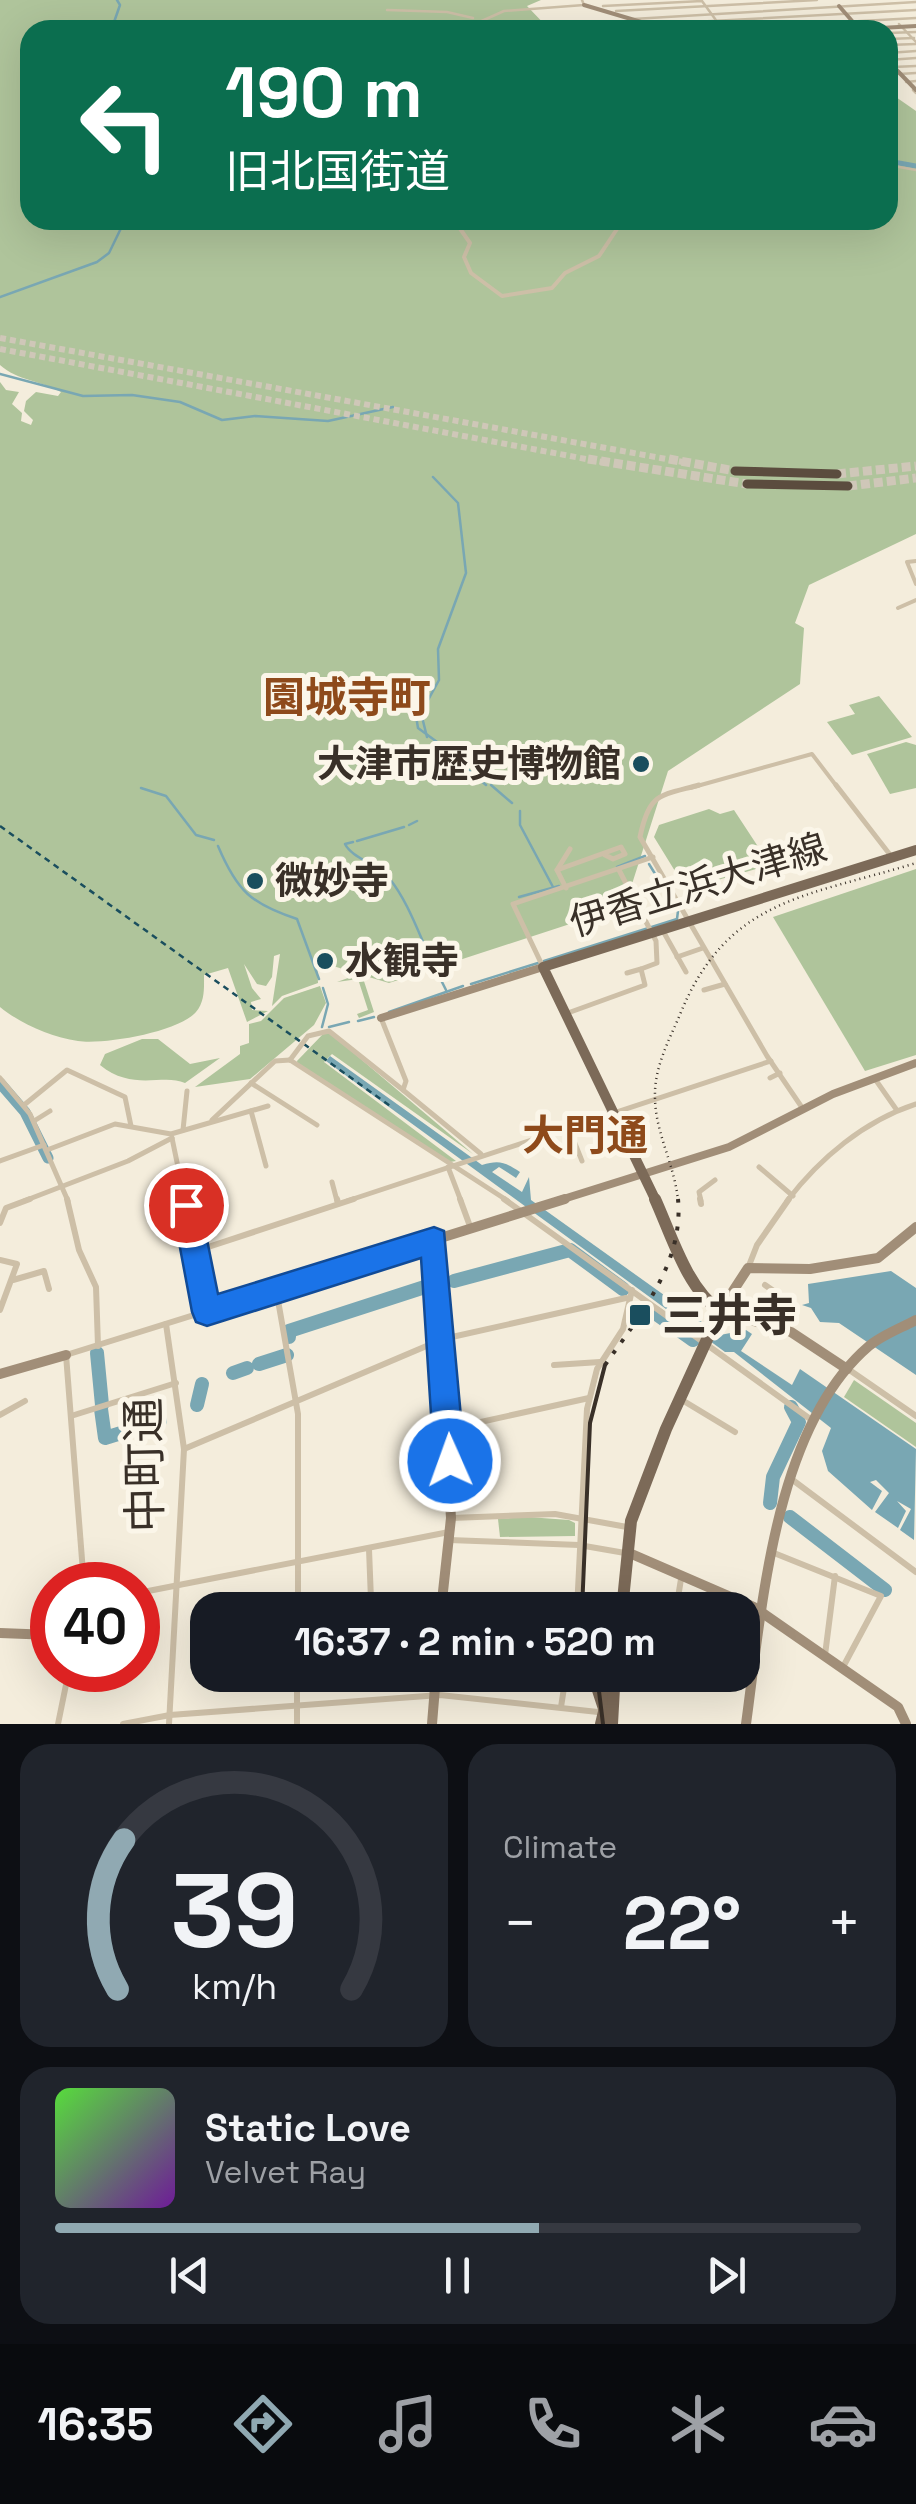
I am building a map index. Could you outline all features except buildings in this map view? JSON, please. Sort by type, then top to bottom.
[{"type":"highway","points":[[735,471],[837,474]]},
{"type":"highway","points":[[747,484],[848,486]]},
{"type":"main road","name":"伊香立浜大津線","points":[[720,1312],[708,1303],[691,1274],[543,967],[648,927],[691,922],[916,850]]},
{"type":"main road","points":[[624,1592],[630,1528],[679,1398],[720,1312]]},
{"type":"main road","points":[[604,1720],[610,1692]]},
{"type":"street","points":[[535,10],[540,0]]},
{"type":"street","points":[[603,6],[632,10],[818,0],[824,7]]},
{"type":"street","points":[[833,0],[851,20]]},
{"type":"street","points":[[618,7],[702,1],[716,20]]},
{"type":"street","points":[[790,1],[806,20]]},
{"type":"street","points":[[804,1],[810,8]]},
{"type":"street","points":[[387,10],[447,12],[476,19],[494,17],[509,8],[535,10],[583,2],[639,20]]},
{"type":"street","points":[[660,2],[672,20]]},
{"type":"street","points":[[777,2],[782,10]]},
{"type":"street","points":[[879,2],[894,19]]},
{"type":"street","points":[[634,18],[916,2]]},
{"type":"street","points":[[748,3],[760,18]]},
{"type":"street","points":[[763,3],[768,10]]},
{"type":"street","points":[[735,4],[740,12]]},
{"type":"street","points":[[721,5],[726,12]]},
{"type":"street","points":[[692,7],[698,14]]},
{"type":"street","points":[[678,8],[683,15]]},
{"type":"street","points":[[648,9],[652,16]]},
{"type":"street","points":[[632,10],[634,18]]},
{"type":"street","points":[[731,20],[916,10]]},
{"type":"street","points":[[873,20],[916,18]]},
{"type":"street","points":[[898,23],[915,36]]},
{"type":"street","points":[[898,27],[915,36]]},
{"type":"street","points":[[898,34],[907,32]]},
{"type":"street","points":[[899,74],[916,73]]},
{"type":"street","points":[[899,74],[915,91]]},
{"type":"street","points":[[906,82],[916,81]]},
{"type":"street","points":[[461,230],[470,242],[464,254],[471,273],[496,294],[506,296],[552,288],[565,273],[599,256],[616,230]]},
{"type":"street","points":[[916,560],[906,562],[916,584]]},
{"type":"street","points":[[898,608],[916,600]]},
{"type":"street","points":[[803,1109],[640,836],[651,802],[808,754],[816,757],[892,858]]},
{"type":"street","points":[[558,870],[570,849]]},
{"type":"street","points":[[558,870],[605,856]]},
{"type":"street","points":[[403,1090],[406,1081],[381,1018],[543,967],[513,904],[652,857]]},
{"type":"street","points":[[558,870],[566,888]]},
{"type":"street","points":[[618,870],[648,927],[658,959],[656,965],[627,973]]},
{"type":"street","points":[[662,928],[686,972]]},
{"type":"street","points":[[678,957],[704,947]]},
{"type":"street","points":[[565,1014],[645,985],[641,969]]},
{"type":"street","points":[[704,990],[726,984]]},
{"type":"street","points":[[208,1122],[274,1061],[290,1060],[308,1036],[329,1031],[480,1154]]},
{"type":"street","points":[[290,1060],[527,1212],[629,1294],[707,1335],[817,1421]]},
{"type":"street","points":[[196,1251],[771,1061]]},
{"type":"street","points":[[0,1374],[644,1175],[741,1142],[874,1076],[916,1063]]},
{"type":"street","points":[[24,1105],[67,1070],[125,1097],[131,1126]]},
{"type":"street","points":[[770,1078],[780,1074]]},
{"type":"street","points":[[874,1076],[896,1109]]},
{"type":"street","points":[[0,1078],[34,1120],[43,1147],[64,1184],[79,1250],[96,1287],[98,1346]]},
{"type":"street","points":[[251,1083],[317,1125]]},
{"type":"street","points":[[183,1130],[187,1091]]},
{"type":"street","points":[[916,1104],[896,1109],[854,1134],[793,1196],[720,1312],[797,1335],[916,1416]]},
{"type":"street","points":[[0,1223],[6,1208],[128,1161],[183,1130],[268,1106]]},
{"type":"street","points":[[251,1110],[266,1166]]},
{"type":"street","points":[[34,1120],[50,1111]]},
{"type":"street","points":[[0,1161],[105,1127],[131,1126],[172,1136]]},
{"type":"street","points":[[568,1126],[582,1160]]},
{"type":"street","points":[[172,1136],[207,1312]]},
{"type":"street","points":[[451,1165],[471,1230]]},
{"type":"street","points":[[758,1167],[793,1196]]},
{"type":"street","points":[[701,1204],[699,1192],[715,1180]]},
{"type":"street","points":[[332,1182],[338,1203]]},
{"type":"street","points":[[748,1268],[810,1269],[878,1258],[916,1227]]},
{"type":"street","points":[[434,1240],[452,1518],[444,1592]]},
{"type":"street","points":[[0,1260],[16,1262],[0,1310]]},
{"type":"street","points":[[13,1280],[44,1272],[49,1289]]},
{"type":"street","points":[[759,1322],[776,1292],[764,1285]]},
{"type":"street","points":[[276,1289],[296,1402],[298,1592]]},
{"type":"street","points":[[184,1450],[443,1339],[629,1294]]},
{"type":"street","points":[[577,1592],[589,1398],[600,1362],[623,1329],[629,1294]]},
{"type":"street","points":[[746,1724],[772,1552],[790,1477],[847,1368],[868,1344],[916,1320]]},
{"type":"street","name":"中町通","points":[[166,1324],[184,1450],[170,1720]]},
{"type":"street","points":[[66,1354],[82,1562]]},
{"type":"street","points":[[554,1366],[600,1362]]},
{"type":"street","points":[[71,1416],[176,1383]]},
{"type":"street","points":[[449,1429],[589,1398]]},
{"type":"street","points":[[679,1398],[736,1432]]},
{"type":"street","points":[[0,1415],[26,1401]]},
{"type":"street","points":[[790,1477],[916,1572]]},
{"type":"street","points":[[452,1518],[580,1516],[630,1528]]},
{"type":"street","points":[[160,1588],[450,1536],[578,1544],[621,1556],[628,1552],[721,1592]]},
{"type":"street","points":[[369,1550],[372,1592]]},
{"type":"street","points":[[772,1552],[881,1596],[843,1667]]},
{"type":"street","points":[[679,1592],[682,1576]]},
{"type":"street","points":[[826,1655],[835,1576]]},
{"type":"street","points":[[760,1611],[898,1707],[906,1724]]},
{"type":"street","points":[[0,1632],[30,1634]]},
{"type":"street","points":[[58,1724],[65,1692]]},
{"type":"street","points":[[296,1692],[297,1724]]},
{"type":"street","points":[[432,1724],[434,1692]]},
{"type":"street","points":[[561,1707],[563,1692]]},
{"type":"street","points":[[122,1724],[296,1704],[434,1695],[561,1707],[604,1720]]},
{"type":"green space","points":[[0,0],[541,0],[527,6],[540,20],[20,20],[20,230],[898,230],[898,98],[916,111],[916,534],[809,585],[795,623],[804,628],[800,684],[668,771],[625,906],[389,983],[362,975],[374,1012],[359,1018],[357,1014],[368,1010],[358,979],[337,982],[359,974],[317,961],[318,983],[282,996],[272,1006],[280,954],[274,956],[272,977],[266,986],[257,984],[244,964],[252,988],[261,999],[251,1002],[252,1010],[268,1011],[247,1022],[228,968],[204,975],[201,1004],[187,1019],[122,1039],[90,1042],[57,1036],[0,1007],[0,382],[6,390],[19,392],[12,404],[22,413],[21,421],[31,425],[33,420],[24,411],[26,401],[36,392],[58,396],[61,392],[0,365]]},
{"type":"green space","points":[[879,696],[912,737],[852,755],[827,722],[855,714],[849,705]]},
{"type":"green space","points":[[906,742],[916,745],[916,788],[890,794],[867,754]]},
{"type":"green space","points":[[709,809],[720,814],[734,810],[770,865],[686,889],[654,837],[659,825]]},
{"type":"green space","points":[[916,869],[916,1055],[865,1071],[773,917]]},
{"type":"green space","points":[[320,986],[326,1003],[314,1025],[250,1079],[195,1087],[240,1054],[240,1046],[249,1043],[249,1024],[261,1021],[284,998]]},
{"type":"green space","points":[[324,1033],[330,1033],[473,1154],[332,1054],[324,1062],[456,1161],[450,1162],[298,1066],[297,1061]]},
{"type":"green space","points":[[142,1039],[158,1039],[190,1064],[220,1058],[185,1083],[124,1078],[100,1065],[105,1054]]},
{"type":"green space","points":[[854,1380],[916,1423],[916,1447],[844,1397]]},
{"type":"green space","points":[[498,1519],[569,1520],[575,1523],[575,1536],[500,1537]]},
{"type":"water","points":[[330,1056],[482,1165],[502,1163],[520,1172],[516,1178],[499,1167],[492,1172],[522,1192],[529,1177],[531,1200],[720,1335],[746,1330],[752,1334],[741,1351],[792,1385],[800,1369],[916,1449],[914,1540],[900,1530],[911,1509],[897,1501],[906,1511],[898,1528],[875,1512],[889,1493],[876,1480],[870,1482],[882,1491],[872,1510],[828,1471],[822,1451],[831,1428],[734,1352],[725,1352],[326,1061]]},
{"type":"water","points":[[891,1271],[916,1288],[916,1375],[839,1323],[820,1322],[811,1308],[802,1305],[809,1303],[808,1284]]},
{"type":"waterway","points":[[115,20],[120,5],[117,0]]},
{"type":"waterway","points":[[898,163],[916,166]]},
{"type":"waterway","points":[[0,297],[97,262],[109,253],[120,230]]},
{"type":"waterway","points":[[0,374],[83,396],[132,395],[180,402],[222,420],[255,416],[328,421],[393,407]]},
{"type":"waterway","points":[[426,734],[421,713],[439,680],[438,649],[466,573],[458,503],[433,477]]},
{"type":"waterway","points":[[414,704],[418,728],[426,734]]},
{"type":"waterway","points":[[426,734],[448,750]]},
{"type":"waterway","points":[[452,756],[486,785]]},
{"type":"waterway","points":[[491,785],[512,803]]},
{"type":"waterway","points":[[141,788],[166,796],[196,835],[214,840]]},
{"type":"waterway","points":[[520,811],[520,825],[553,887]]},
{"type":"waterway","points":[[409,825],[417,821]]},
{"type":"waterway","points":[[357,841],[404,827]]},
{"type":"waterway","points":[[353,842],[345,844],[395,886],[427,951]]},
{"type":"waterway","points":[[218,846],[247,894],[268,908],[297,919],[319,979]]},
{"type":"waterway","points":[[617,867],[645,856]]},
{"type":"waterway","points":[[544,961],[677,919],[678,911],[649,864]]},
{"type":"waterway","points":[[519,897],[559,886]]},
{"type":"waterway","points":[[430,958],[446,990]]},
{"type":"waterway","points":[[471,984],[538,963]]},
{"type":"waterway","points":[[389,1012],[463,986]]},
{"type":"waterway","points":[[322,1027],[328,1004],[323,988]]},
{"type":"waterway","points":[[358,1021],[374,1017]]},
{"type":"waterway","points":[[329,1027],[349,1022]]},
{"type":"waterway","points":[[0,1083],[25,1112],[48,1158]]},
{"type":"waterway","points":[[454,1281],[570,1250],[623,1289]]},
{"type":"waterway","points":[[289,1337],[289,1331],[434,1284]]},
{"type":"waterway","points":[[655,1313],[693,1340]]},
{"type":"waterway","points":[[97,1353],[102,1405]]},
{"type":"waterway","points":[[259,1364],[287,1355]]},
{"type":"waterway","points":[[233,1373],[247,1368]]},
{"type":"waterway","points":[[197,1405],[202,1384]]},
{"type":"waterway","points":[[770,1503],[773,1477],[799,1422],[791,1407]]},
{"type":"waterway","points":[[101,1409],[105,1438],[160,1421]]},
{"type":"waterway","points":[[790,1517],[885,1590]]},
{"type":"ferry route","points":[[0,826],[393,1108]]},
{"type":"tunnel","points":[[0,338],[683,462]]},
{"type":"tunnel","points":[[0,349],[602,462]]},
{"type":"tunnel","points":[[588,459],[747,484]]},
{"type":"tunnel","points":[[669,459],[735,471]]},
{"type":"tunnel","points":[[837,474],[916,466]]},
{"type":"tunnel","points":[[848,486],[916,478]]},
{"type":"tram line","points":[[583,1592],[590,1423],[605,1365]]},
{"type":"tram line","points":[[599,1692],[603,1724]]},
{"type":"railway","points":[[678,1201],[658,1123],[655,1087],[666,1046],[698,978],[720,948],[746,925],[774,908],[805,895],[916,863]]},
{"type":"railway","points":[[605,1365],[645,1307],[667,1266],[678,1222],[678,1201]]},
{"type":"place","name":"大津市歴史博物館","points":[[641,764]]},
{"type":"place","name":"微妙寺","points":[[255,881]]},
{"type":"place","name":"水観寺","points":[[325,961]]},
{"type":"place","name":"三井寺","points":[[640,1315]]},
{"type":"district","name":"園城寺町","points":[[347,697]]},
{"type":"district","name":"大門通","points":[[585,1135]]},
{"type":"route","points":[[186,1205],[207,1312],[434,1240],[450,1461]]}]
